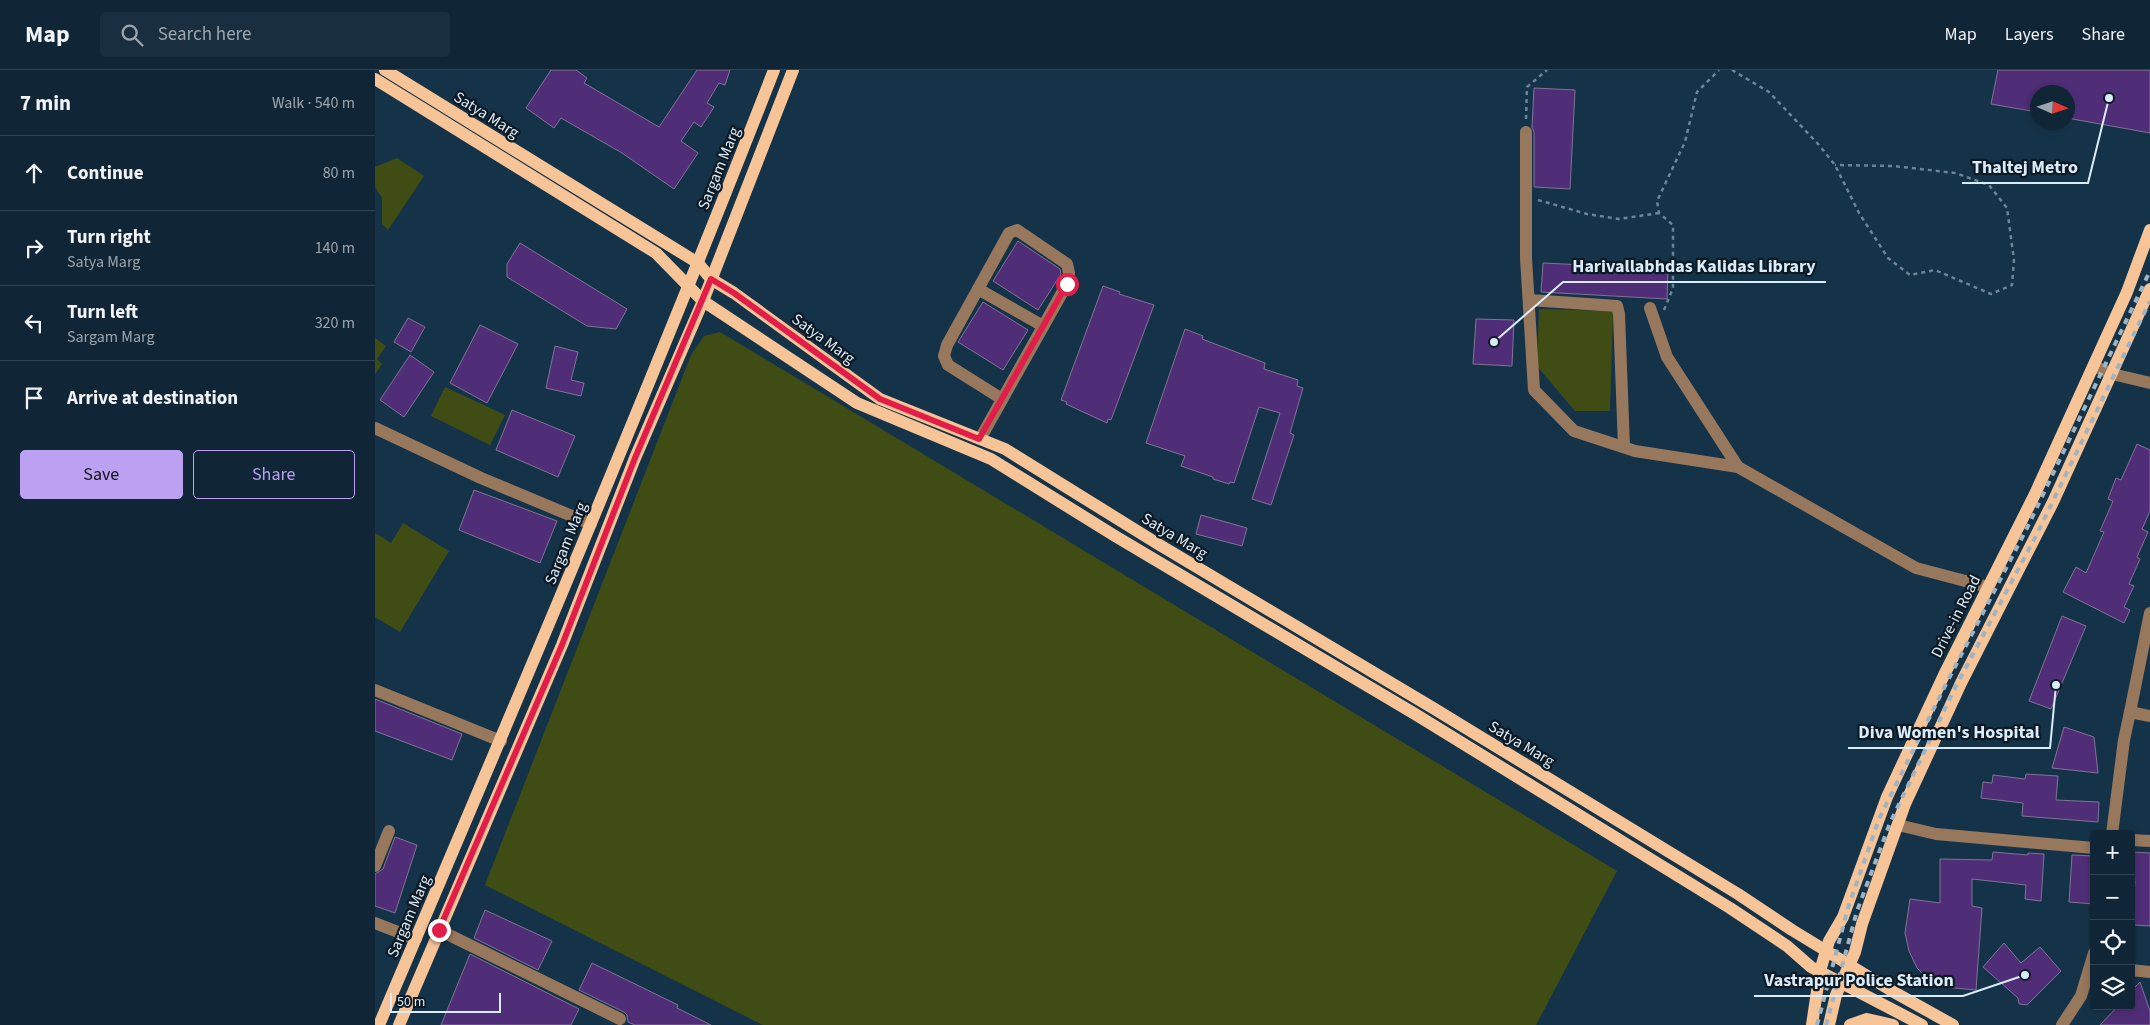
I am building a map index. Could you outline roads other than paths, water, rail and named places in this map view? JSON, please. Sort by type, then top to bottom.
[{"type":"main road","name":"Satya Marg","points":[[385,70],[698,263],[711,279],[734,293],[880,399],[1005,449],[1450,718],[1849,964],[1953,1025]]},
{"type":"main road","name":"Sargam Marg","points":[[379,1025],[501,741],[591,524],[698,263],[774,70]]},
{"type":"main road","name":"Sargam Marg","points":[[399,1025],[562,645],[635,458],[703,301],[793,70]]},
{"type":"main road","name":"Satya Marg","points":[[375,79],[656,253],[703,301],[857,402],[991,459],[1415,714],[1653,861],[1787,946],[1811,967],[1922,1025]]},
{"type":"main road","name":"Drive-in Road","points":[[1812,1025],[1819,988],[1820,971],[1826,949],[1843,917],[1887,797],[1943,675],[2035,494],[2127,292],[2150,230]]},
{"type":"main road","points":[[1829,1025],[1841,983],[1855,952],[1862,924],[1905,804],[1961,683],[2053,502],[2150,289]]},
{"type":"main road","points":[[1076,511],[1085,499]]},
{"type":"main road","points":[[1853,1024],[1867,1019],[1893,1025]]},
{"type":"street","points":[[1526,132],[1529,300],[1534,390],[1574,430],[1635,451],[1738,467],[1916,568],[1988,587]]},
{"type":"street","points":[[979,439],[1002,399],[1067,284],[1069,273],[1067,264],[1017,230],[1009,233],[947,345],[944,356],[948,365],[1002,399]]},
{"type":"street","points":[[978,289],[1043,326]]},
{"type":"street","points":[[1529,300],[1617,306],[1622,368],[1624,447]]},
{"type":"street","points":[[1650,308],[1667,357],[1738,467]]},
{"type":"street","points":[[2093,366],[2111,374],[2150,383]]},
{"type":"street","points":[[375,428],[481,478],[591,524]]},
{"type":"street","points":[[2113,830],[2124,740],[2150,613]]},
{"type":"street","points":[[375,690],[501,741]]},
{"type":"street","points":[[2130,712],[2150,716]]},
{"type":"street","points":[[1897,825],[1936,834],[2090,848]]},
{"type":"street","points":[[375,866],[389,831]]},
{"type":"street","points":[[2135,840],[2150,841]]},
{"type":"street","points":[[375,923],[416,939]]},
{"type":"street","points":[[439,930],[620,1019]]},
{"type":"street","points":[[2062,1025],[2081,996],[2091,965]]},
{"type":"street","points":[[2135,970],[2150,972]]},
{"type":"railway","points":[[1817,1025],[1848,908],[1879,819],[2027,528],[2150,271]]},
{"type":"railway","points":[[1826,1025],[1857,911],[1890,823],[1954,690],[2037,534],[2150,301]]},
{"type":"place","name":"Thaltej Metro","points":[[2109,98]]},
{"type":"place","name":"Harivallabhdas Kalidas Library","points":[[1494,342]]},
{"type":"place","name":"Diva Women's Hospital","points":[[2056,685]]},
{"type":"place","name":"Vastrapur Police Station","points":[[2025,975]]}]
